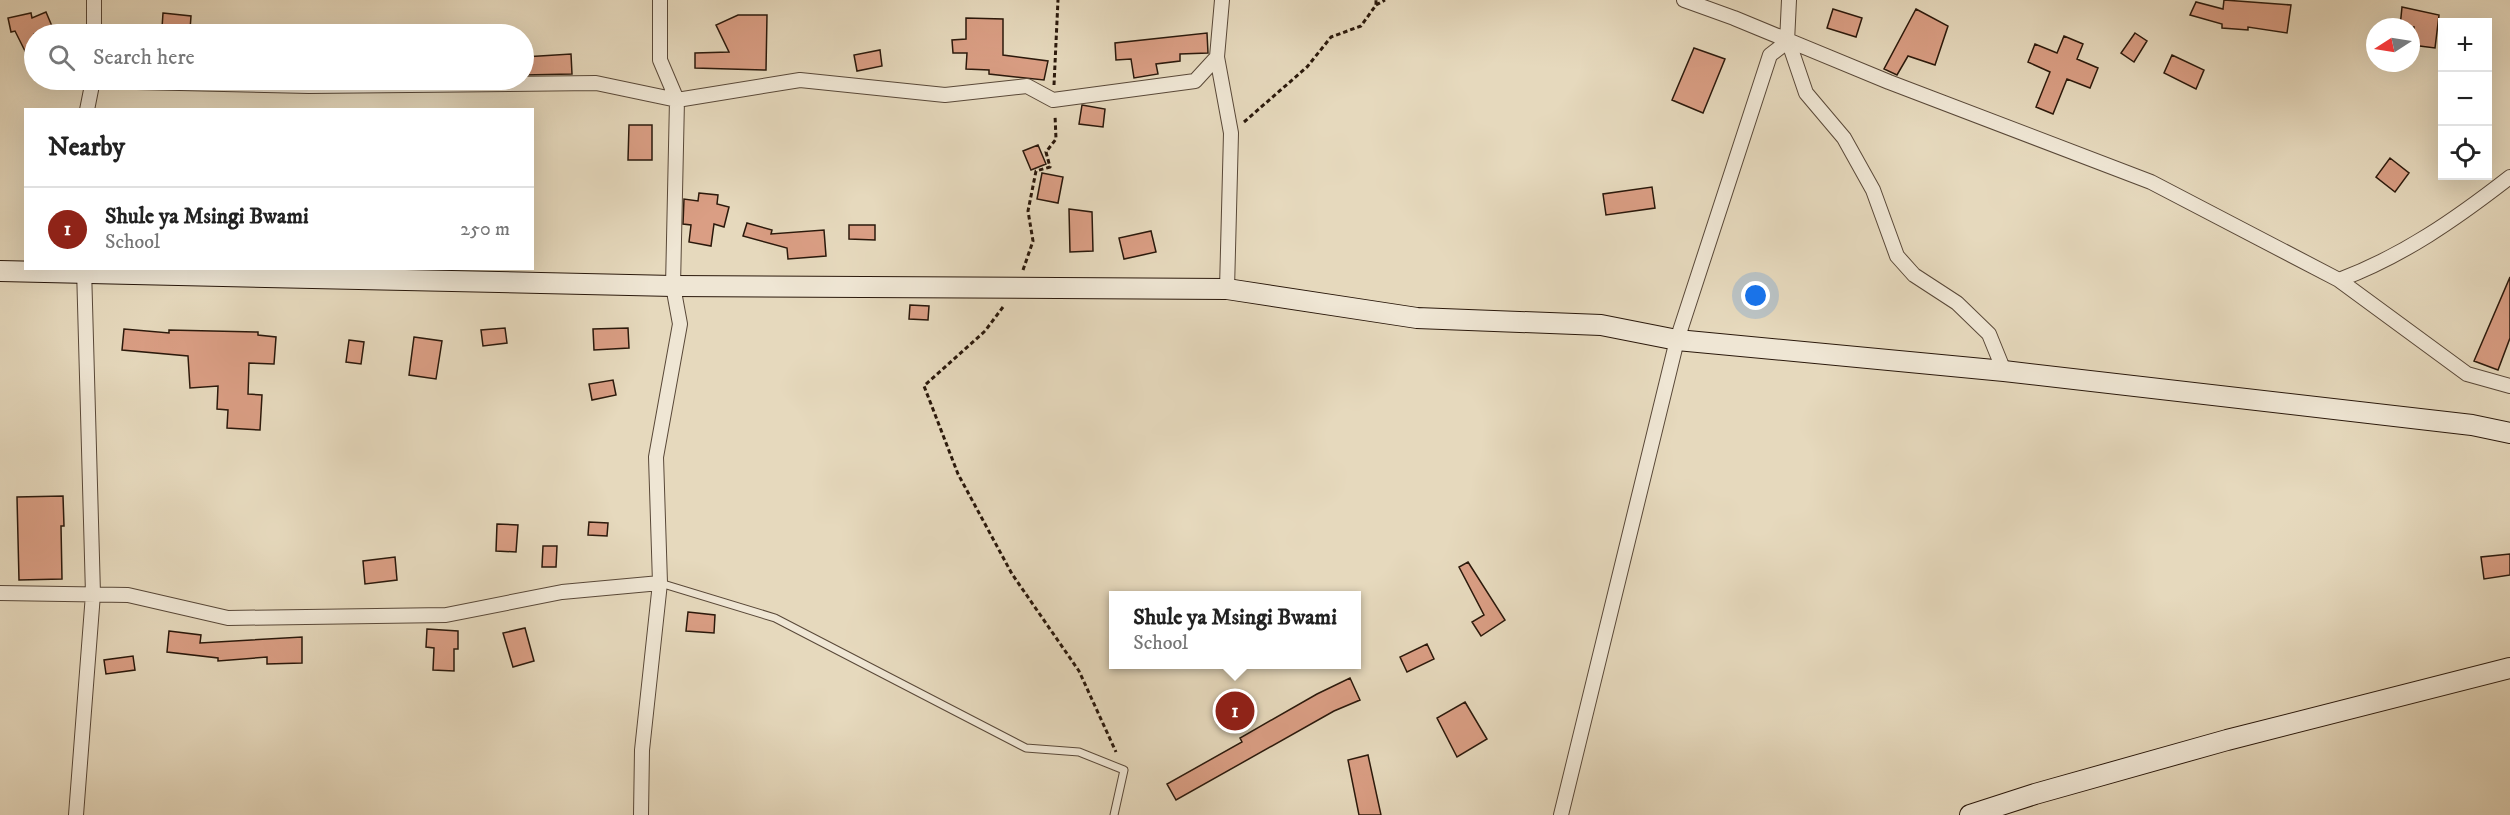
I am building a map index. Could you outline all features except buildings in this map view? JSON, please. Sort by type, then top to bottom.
[{"type":"street","points":[[94,0],[94,24]]},
{"type":"street","points":[[641,815],[642,750],[660,583],[656,457],[680,324],[672,286],[677,100],[660,60],[660,0]]},
{"type":"street","points":[[1222,0],[1217,57],[1231,133],[1227,289]]},
{"type":"street","points":[[1684,0],[1734,18],[1786,42],[2151,182],[2338,280],[2466,374],[2510,386]]},
{"type":"street","points":[[1561,815],[1677,340],[1770,55],[1786,42],[1789,0]]},
{"type":"street","points":[[1786,42],[1791,46],[1806,93],[1844,138],[1873,190],[1898,256],[1914,275],[1957,303],[1989,334],[2004,371]]},
{"type":"street","points":[[534,84],[596,83],[677,100],[800,80],[945,94],[1028,86],[1053,100],[1195,81],[1217,57]]},
{"type":"street","points":[[87,108],[91,90]]},
{"type":"street","points":[[2338,280],[2371,268],[2451,223],[2510,177]]},
{"type":"street","points":[[0,271],[84,270],[672,286],[1227,289],[1417,318],[1601,325],[1677,340],[2004,371],[2472,425],[2510,433]]},
{"type":"street","points":[[76,815],[93,594],[84,270]]},
{"type":"street","points":[[0,593],[128,595],[228,618],[446,615],[562,592],[660,583]]},
{"type":"street","points":[[1970,815],[2046,790],[2227,740],[2510,668]]},
{"type":"lane","points":[[660,583],[775,618],[1026,747],[1079,752],[1124,770],[1114,815]]},
{"type":"path","points":[[1058,0],[1053,100],[1056,139],[1046,152],[1050,167],[1036,171],[1028,211],[1033,241],[1018,288],[985,331],[924,386],[958,474],[1011,574],[1079,671],[1124,770]]},
{"type":"path","points":[[1231,133],[1307,67],[1331,37],[1361,26],[1376,2],[1385,0]]},
{"type":"place","name":"Shule ya Msingi Bwami","points":[[1235,711]]}]
